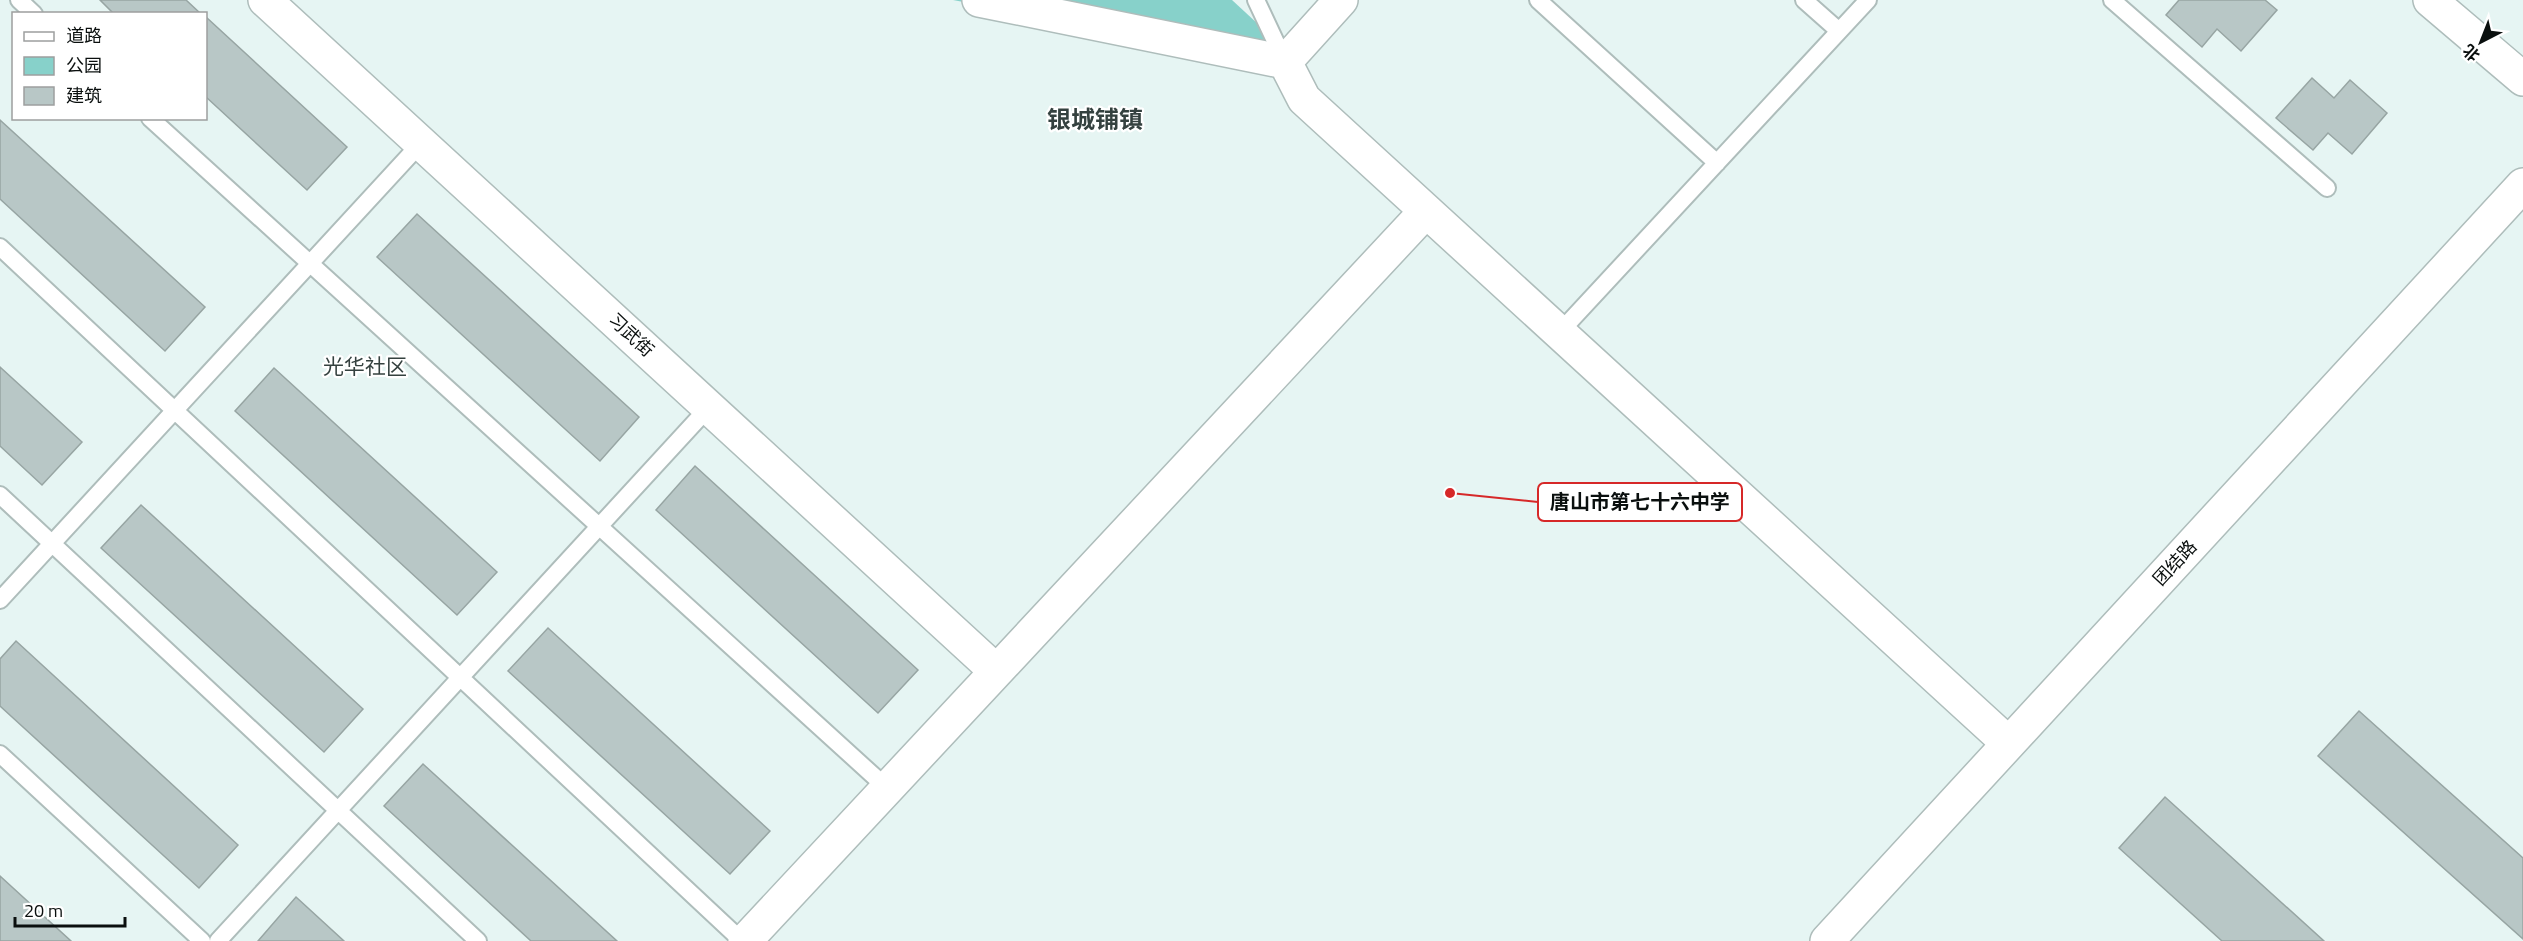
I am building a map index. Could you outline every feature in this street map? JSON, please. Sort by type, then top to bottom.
[{"type":"street","name":"习武街","points":[[265,0],[996,671]]},
{"type":"street","points":[[980,0],[1285,62]]},
{"type":"street","points":[[1285,62],[1341,0]]},
{"type":"street","points":[[2430,0],[2523,79]]},
{"type":"street","points":[[1285,62],[1304,99],[2008,743]]},
{"type":"street","name":"团结路","points":[[1827,941],[2523,185]]},
{"type":"street","points":[[743,941],[1426,211]]},
{"type":"lane","points":[[20,0],[32,12]]},
{"type":"lane","points":[[1256,0],[1285,62]]},
{"type":"lane","points":[[1538,0],[1717,163]]},
{"type":"lane","points":[[1804,0],[1839,31]]},
{"type":"lane","points":[[1559,333],[1868,0]]},
{"type":"lane","points":[[2112,0],[2327,188]]},
{"type":"lane","points":[[152,120],[887,788]]},
{"type":"lane","points":[[0,600],[421,143]]},
{"type":"lane","points":[[0,247],[743,941]]},
{"type":"lane","points":[[218,941],[709,407]]},
{"type":"lane","points":[[0,495],[477,941]]},
{"type":"lane","points":[[0,754],[202,941]]},
{"type":"green space","points":[[953,0],[1232,0],[1272,37],[1257,58]]},
{"type":"building","points":[[100,0],[186,0],[199,12],[112,12]]},
{"type":"building","points":[[2179,0],[2265,0],[2277,10],[2241,51],[2217,29],[2202,47],[2166,15]]},
{"type":"building","points":[[207,18],[347,147],[307,190],[207,98]]},
{"type":"building","points":[[2312,78],[2334,98],[2350,80],[2387,113],[2352,154],[2328,133],[2313,150],[2276,118]]},
{"type":"building","points":[[0,120],[205,307],[165,351],[0,199]]},
{"type":"building","points":[[417,214],[639,417],[600,461],[377,257]]},
{"type":"building","points":[[0,367],[82,442],[42,485],[0,446]]},
{"type":"building","points":[[274,368],[497,572],[457,615],[235,411]]},
{"type":"building","points":[[695,466],[918,670],[878,713],[656,510]]},
{"type":"building","points":[[141,505],[363,709],[324,752],[101,548]]},
{"type":"building","points":[[548,628],[770,831],[730,874],[508,671]]},
{"type":"building","points":[[16,641],[238,845],[199,888],[0,706],[0,659]]},
{"type":"building","points":[[2359,711],[2523,858],[2523,939],[2318,756]]},
{"type":"building","points":[[423,764],[617,941],[531,941],[384,806]]},
{"type":"building","points":[[2165,797],[2324,941],[2222,941],[2119,848]]},
{"type":"building","points":[[0,876],[71,941],[0,941]]},
{"type":"building","points":[[296,897],[344,941],[258,941]]},
{"type":"place","name":"唐山市第七十六中学","points":[[1450,493]]},
{"type":"district","name":"银城铺镇","points":[[1095,120]]},
{"type":"district","name":"光华社区","points":[[365,367]]}]
